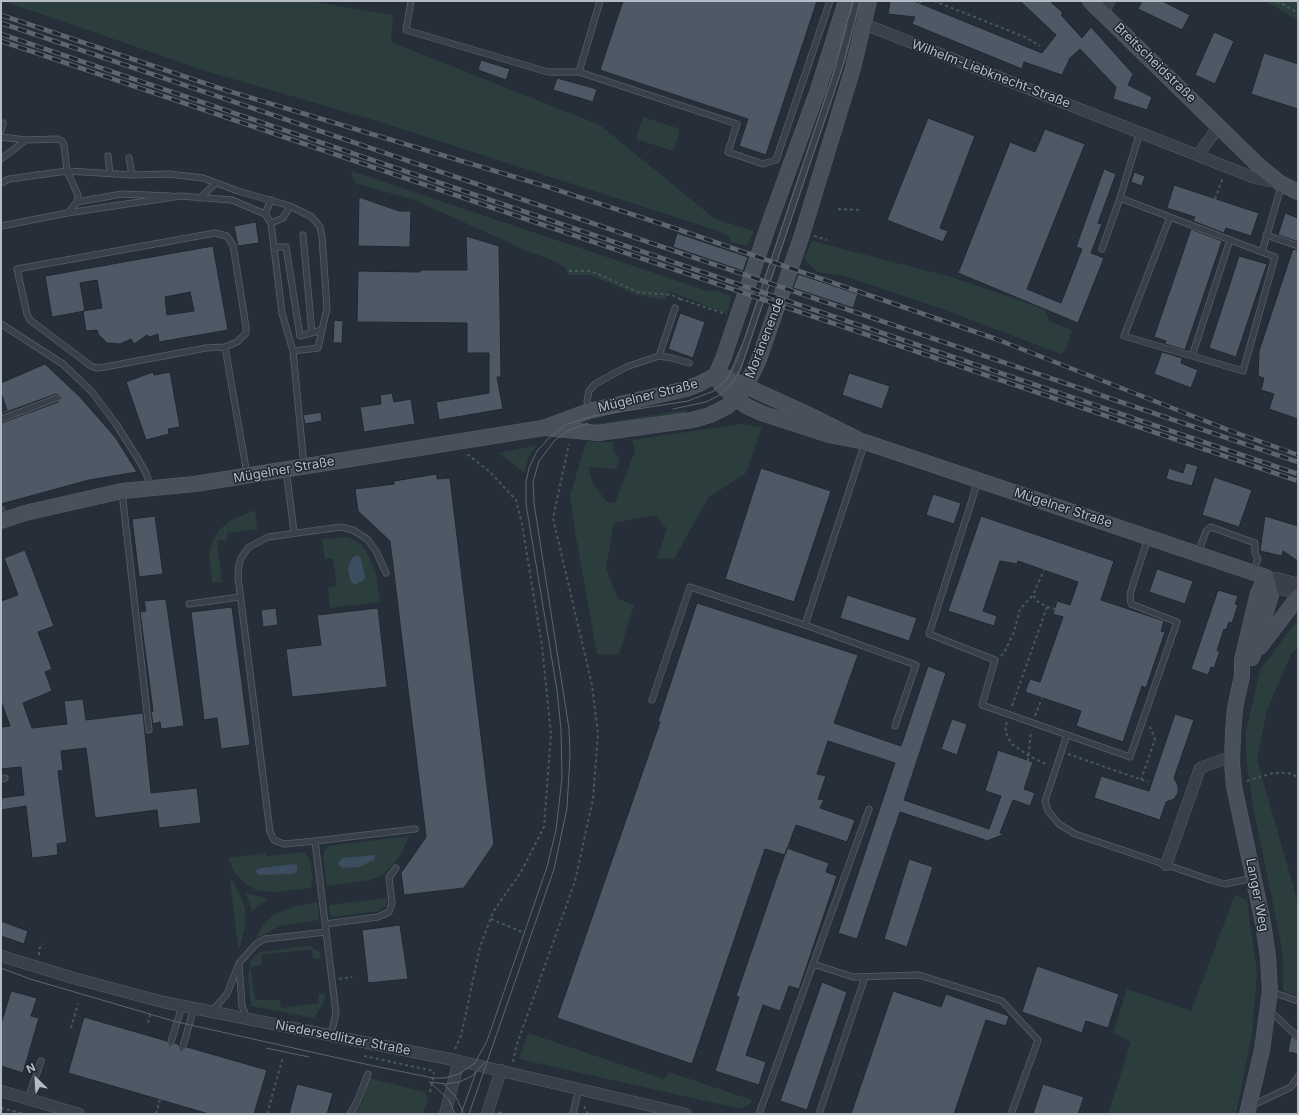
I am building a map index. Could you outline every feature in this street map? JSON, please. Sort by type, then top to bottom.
[{"type":"main road","name":"Moränenende","points":[[736,399],[745,387],[758,362],[801,238],[848,87],[853,21],[846,1]]},
{"type":"main road","name":"Moränenende","points":[[716,375],[853,21],[869,1]]},
{"type":"main road","name":"Breitscheidstraße","points":[[1090,1],[1106,7],[1258,165],[1281,183],[1298,192]]},
{"type":"main road","name":"Mügelner Straße","points":[[2,517],[122,491],[195,484],[543,428],[589,411],[686,389],[716,375],[728,384],[745,387],[862,441],[1260,575]]},
{"type":"main road","points":[[728,384],[736,399]]},
{"type":"main road","name":"Mügelner Straße","points":[[543,428],[598,433],[692,420],[720,411],[736,399],[748,407],[764,414],[829,435],[862,441]]},
{"type":"main road","name":"Langer Weg","points":[[1242,676],[1251,662],[1271,595],[1260,575]]},
{"type":"main road","name":"Langer Weg","points":[[1248,1110],[1262,1050],[1270,991],[1268,957],[1254,878],[1234,786],[1232,756],[1235,708],[1242,676],[1242,660],[1258,593],[1260,575]]},
{"type":"main road","points":[[1251,662],[1264,641],[1298,597]]},
{"type":"street","name":"Wilhelm-Liebknecht-Straße","points":[[853,21],[1255,178],[1281,183]]},
{"type":"street","points":[[1198,155],[1219,126]]},
{"type":"street","points":[[1260,575],[1280,578],[1298,584]]},
{"type":"street","points":[[1260,575],[1279,589],[1298,593]]},
{"type":"street","points":[[1166,865],[1200,768],[1232,756]]},
{"type":"street","name":"Niedersedlitzer Straße","points":[[1,956],[77,979],[182,1006],[459,1061],[686,1114]]},
{"type":"street","points":[[445,1114],[459,1061]]},
{"type":"street","points":[[487,1114],[501,1070]]},
{"type":"street","points":[[1,1091],[67,1112],[80,1114]]},
{"type":"lane","points":[[411,1],[406,30],[548,72],[579,72],[737,124],[728,152],[763,164],[776,160],[830,1]]},
{"type":"lane","points":[[579,72],[600,1]]},
{"type":"lane","points":[[728,384],[744,351],[836,76],[853,21],[857,1]]},
{"type":"lane","points":[[1,131],[3,123]]},
{"type":"lane","points":[[1102,249],[1120,198],[1140,132]]},
{"type":"lane","points":[[1,137],[26,140],[62,140],[64,145],[67,172],[78,196],[77,202],[67,213]]},
{"type":"lane","points":[[1,159],[26,140]]},
{"type":"lane","points":[[108,156],[110,174]]},
{"type":"lane","points":[[130,158],[132,174]]},
{"type":"lane","points":[[1,183],[9,179],[67,172],[169,174],[203,178],[290,206],[312,217],[320,227],[322,237],[326,308],[318,348],[293,351]]},
{"type":"lane","points":[[200,198],[216,183]]},
{"type":"lane","points":[[1262,252],[1281,183]]},
{"type":"lane","points":[[77,202],[122,194],[180,196],[232,200],[265,214],[271,223],[282,312],[293,351],[304,466]]},
{"type":"lane","points":[[1,226],[67,213],[180,196]]},
{"type":"lane","points":[[1120,198],[1170,217],[1230,240],[1275,257],[1243,370],[1124,336],[1170,217]]},
{"type":"lane","points":[[265,214],[271,200]]},
{"type":"lane","points":[[271,223],[284,218],[290,206]]},
{"type":"lane","points":[[216,233],[227,236],[232,245],[246,327],[242,337],[237,342],[226,348],[206,348],[96,368],[91,366],[30,320],[27,314],[17,268],[216,233]]},
{"type":"lane","points":[[303,235],[312,333]]},
{"type":"lane","points":[[1266,235],[1298,246]]},
{"type":"lane","points":[[1192,356],[1230,240]]},
{"type":"lane","points":[[275,247],[286,247],[300,336],[322,330]]},
{"type":"lane","points":[[658,356],[675,308]]},
{"type":"lane","points":[[1,324],[63,364],[92,392],[116,424],[137,457],[146,473],[151,488]]},
{"type":"lane","points":[[226,348],[248,476]]},
{"type":"lane","points":[[589,411],[587,401],[589,391],[595,384],[626,367],[658,356],[672,358],[689,364]]},
{"type":"lane","points":[[1,419],[57,398]]},
{"type":"lane","points":[[805,625],[862,441]]},
{"type":"lane","points":[[286,469],[294,532]]},
{"type":"lane","points":[[978,481],[929,634],[995,660],[982,705],[1130,757],[1176,622],[1131,604],[1130,594],[1149,537]]},
{"type":"lane","points":[[122,491],[149,730]]},
{"type":"lane","points":[[386,573],[380,558],[372,545],[353,530],[336,527],[274,535],[260,539],[244,552],[238,571],[240,598],[270,832],[274,840],[284,844],[415,828]]},
{"type":"lane","points":[[1198,554],[1206,530],[1211,527],[1255,543],[1255,553],[1258,559],[1260,575]]},
{"type":"lane","points":[[652,700],[690,587],[805,625],[916,665],[895,726]]},
{"type":"lane","points":[[190,604],[240,598]]},
{"type":"lane","points":[[1067,735],[1045,801],[1048,811],[1059,824],[1075,834],[1225,884],[1254,878]]},
{"type":"lane","points":[[759,1114],[869,809]]},
{"type":"lane","points":[[315,841],[336,1013],[331,1035]]},
{"type":"lane","points":[[325,924],[378,918],[389,912],[392,903],[389,877],[396,868]]},
{"type":"lane","points":[[211,1012],[227,994],[239,963],[256,944],[262,940],[326,932]]},
{"type":"lane","points":[[239,963],[243,1010],[246,1017],[250,1019]]},
{"type":"lane","points":[[813,964],[853,978],[919,975],[1002,1001],[1038,1040],[1011,1114]]},
{"type":"lane","points":[[819,1114],[865,977]]},
{"type":"lane","points":[[1270,991],[1298,1001]]},
{"type":"lane","points":[[171,1042],[182,1006]]},
{"type":"lane","points":[[183,1046],[194,1008]]},
{"type":"lane","points":[[1268,1009],[1298,1036]]},
{"type":"lane","points":[[28,1099],[40,1061]]},
{"type":"lane","points":[[350,1114],[357,1102],[368,1074]]},
{"type":"lane","points":[[1248,1110],[1292,1087],[1298,1077]]},
{"type":"lane","points":[[573,1114],[579,1088]]},
{"type":"path","points":[[914,6],[922,1]]},
{"type":"path","points":[[934,1],[1025,37],[1040,46]]},
{"type":"path","points":[[1277,1],[1298,13]]},
{"type":"path","points":[[1215,198],[1218,191]]},
{"type":"path","points":[[838,209],[859,210]]},
{"type":"path","points":[[811,235],[827,240]]},
{"type":"path","points":[[724,255],[741,261]]},
{"type":"path","points":[[569,272],[591,272],[638,292],[672,295],[729,315]]},
{"type":"path","points":[[799,279],[816,284]]},
{"type":"path","points":[[798,282],[814,288]]},
{"type":"path","points":[[675,308],[680,299]]},
{"type":"path","points":[[518,1063],[513,1062],[516,1047],[575,881],[593,799],[598,734],[592,685],[553,518],[572,431]]},
{"type":"path","points":[[454,1047],[461,1036],[480,947],[493,912],[520,872],[544,828],[550,734],[542,646],[522,524],[516,500],[490,472],[464,452],[459,441]]},
{"type":"path","points":[[995,660],[1004,653],[1014,632],[1020,609],[1033,595],[1044,570]]},
{"type":"path","points":[[1033,595],[1037,601],[1047,607],[1055,609]]},
{"type":"path","points":[[1047,607],[1005,726],[1007,736],[1012,744],[1030,756],[1056,768]]},
{"type":"path","points":[[1028,761],[1030,756],[1029,737],[1042,698]]},
{"type":"path","points":[[1141,780],[1156,739],[1145,714]]},
{"type":"path","points":[[1062,752],[1148,782]]},
{"type":"path","points":[[1234,786],[1273,773],[1288,773],[1298,777]]},
{"type":"path","points":[[491,919],[522,932]]},
{"type":"path","points":[[40,959],[39,950],[43,944]]},
{"type":"path","points":[[332,980],[352,977]]},
{"type":"path","points":[[71,1028],[78,1004]]},
{"type":"path","points":[[364,1056],[434,1071]]},
{"type":"path","points":[[267,1114],[283,1057]]},
{"type":"path","points":[[156,1114],[160,1100]]},
{"type":"path","points":[[582,1102],[588,1114]]},
{"type":"path","points":[[1,1108],[24,1114]]},
{"type":"path","points":[[499,1112],[503,1114]]},
{"type":"shaded area","points":[[3,1],[309,1],[393,15],[391,42],[600,125],[715,219],[754,231],[747,246],[731,242],[728,236],[712,229],[377,121],[209,72]]},
{"type":"shaded area","points":[[1266,1],[1298,1],[1298,21]]},
{"type":"shaded area","points":[[643,117],[680,129],[673,151],[636,139]]},
{"type":"shaded area","points":[[351,171],[708,291],[715,290],[731,296],[727,314],[669,291],[665,300],[638,295],[590,275],[568,275],[565,267],[547,258],[527,251],[415,200],[355,183]]},
{"type":"shaded area","points":[[812,241],[951,277],[1045,309],[1049,321],[1072,330],[1065,350],[1061,354],[945,310],[844,276],[818,272],[804,259]]},
{"type":"shaded area","points":[[686,410],[687,413],[595,426],[595,424]]},
{"type":"shaded area","points":[[740,424],[762,427],[746,473],[708,498],[674,559],[657,558],[667,529],[655,515],[614,523],[606,568],[618,599],[634,605],[619,654],[597,654],[570,496],[586,442],[614,442],[613,451],[620,458],[616,469],[588,467],[593,484],[607,502],[615,503],[635,451],[632,440]]},
{"type":"shaded area","points":[[537,445],[529,456],[524,472],[499,453]]},
{"type":"shaded area","points":[[255,510],[257,529],[227,533],[227,540],[217,541],[222,582],[212,583],[209,553],[214,538],[220,529],[230,521]]},
{"type":"shaded area","points":[[348,537],[361,544],[370,557],[376,575],[380,602],[330,608],[328,588],[337,586],[333,558],[325,559],[322,539]]},
{"type":"shaded area","points":[[1298,619],[1298,646],[1290,656],[1267,710],[1257,760],[1298,903],[1298,996],[1283,991],[1283,962],[1280,938],[1253,806],[1246,757],[1246,732],[1260,670]]},
{"type":"shaded area","points":[[409,836],[400,856],[380,877],[370,880],[327,886],[323,856],[328,846]]},
{"type":"shaded area","points":[[304,852],[310,859],[313,881],[311,881],[312,888],[275,892],[259,891],[246,884],[234,872],[228,858],[266,853],[266,856]]},
{"type":"shaded area","points":[[230,879],[232,879],[242,899],[245,909],[245,926],[240,947],[238,947]]},
{"type":"shaded area","points":[[246,893],[266,898],[267,900],[252,911]]},
{"type":"shaded area","points":[[1235,895],[1247,900],[1257,973],[1252,1034],[1236,1114],[1108,1114],[1131,1042],[1113,1033],[1127,989],[1191,1011]]},
{"type":"shaded area","points":[[387,898],[386,906],[379,911],[332,917],[330,915],[329,905]]},
{"type":"shaded area","points":[[318,902],[319,920],[280,926],[256,939],[262,926],[275,914],[296,906]]},
{"type":"shaded area","points":[[310,946],[320,952],[321,958],[313,959],[312,949],[261,955],[262,963],[251,967],[255,1000],[280,1000],[281,1008],[319,1003],[318,994],[325,994],[324,1002],[315,1016],[313,1018],[251,1006],[248,976],[253,957],[260,952]]},
{"type":"shaded area","points":[[528,1033],[664,1079],[669,1072],[752,1100],[750,1104],[741,1109],[519,1059]]},
{"type":"shaded area","points":[[369,1078],[425,1092],[428,1098],[423,1114],[354,1114],[361,1105]]},
{"type":"water","points":[[357,555],[361,558],[365,577],[363,581],[354,585],[350,580],[348,568],[352,558]]},
{"type":"water","points":[[375,855],[374,860],[359,867],[342,868],[338,863],[342,858]]},
{"type":"water","points":[[294,864],[297,866],[297,871],[294,874],[259,875],[255,871],[261,868]]},
{"type":"building","points":[[623,1],[817,1],[766,155],[739,146],[748,119],[600,70]]},
{"type":"building","points":[[890,1],[914,1],[1042,53],[1056,35],[1020,1],[1050,1],[1063,13],[1061,15],[1082,38],[1091,27],[1133,74],[1128,85],[1152,97],[1147,110],[1113,99],[1116,87],[1080,49],[1070,58],[1062,75],[1024,62],[1022,69],[912,24],[915,17],[888,14]]},
{"type":"building","points":[[1142,1],[1162,1],[1190,15],[1182,30],[1138,9]]},
{"type":"building","points":[[1214,32],[1234,41],[1215,84],[1195,75]]},
{"type":"building","points":[[1264,53],[1298,64],[1298,109],[1251,94]]},
{"type":"building","points":[[481,60],[510,69],[506,80],[478,70]]},
{"type":"building","points":[[557,78],[597,89],[593,102],[553,90]]},
{"type":"building","points":[[928,118],[975,136],[940,228],[948,231],[943,242],[887,220]]},
{"type":"building","points":[[1045,129],[1085,144],[1027,289],[1061,303],[1082,249],[1076,247],[1104,169],[1116,174],[1098,223],[1102,224],[1091,253],[1104,258],[1078,323],[958,273],[1010,142],[1035,152]]},
{"type":"building","points":[[1134,172],[1145,176],[1142,186],[1131,182]]},
{"type":"building","points":[[1174,185],[1259,213],[1251,236],[1226,228],[1224,233],[1193,221],[1195,217],[1167,208]]},
{"type":"building","points":[[359,197],[399,211],[411,211],[410,247],[358,246]]},
{"type":"building","points":[[1285,213],[1298,218],[1298,242],[1278,235]]},
{"type":"building","points":[[256,222],[259,243],[238,246],[234,226]]},
{"type":"building","points":[[1191,229],[1222,241],[1185,350],[1165,344],[1166,341],[1154,337]]},
{"type":"building","points":[[677,233],[748,257],[743,271],[673,247]]},
{"type":"building","points":[[466,236],[499,246],[501,377],[497,377],[503,409],[439,420],[436,402],[489,393],[489,353],[467,353],[467,323],[357,322],[358,271],[420,272],[420,270],[467,270]]},
{"type":"building","points":[[213,246],[228,330],[159,342],[158,334],[150,337],[147,335],[134,344],[131,339],[120,344],[107,343],[99,335],[97,330],[86,331],[83,311],[52,317],[45,276]],"holes":[[[97,280],[102,308],[85,311],[80,283]],[[190,292],[194,311],[167,315],[165,297]]]},
{"type":"building","points":[[1293,249],[1298,250],[1298,419],[1269,409],[1274,394],[1261,390],[1264,378],[1258,376],[1259,351]]},
{"type":"building","points":[[1239,256],[1267,264],[1236,357],[1209,348]]},
{"type":"building","points":[[798,274],[858,294],[853,308],[793,288]]},
{"type":"building","points":[[680,313],[705,322],[693,358],[668,349]]},
{"type":"building","points":[[334,320],[343,321],[342,343],[333,343]]},
{"type":"building","points":[[1162,352],[1182,358],[1181,363],[1198,370],[1191,388],[1154,374]]},
{"type":"building","points":[[45,364],[80,397],[115,437],[137,472],[89,480],[1,504],[1,423],[58,402],[61,398],[56,394],[1,414],[1,412],[7,410],[1,393],[1,383]]},
{"type":"building","points":[[153,372],[154,375],[170,372],[180,427],[168,429],[169,434],[146,440],[126,382]]},
{"type":"building","points":[[849,373],[890,386],[882,409],[842,395]]},
{"type":"building","points":[[392,393],[394,402],[411,399],[415,424],[364,432],[360,407],[381,404],[380,395]]},
{"type":"building","points":[[321,412],[322,421],[305,424],[303,415]]},
{"type":"building","points":[[1186,463],[1198,466],[1192,486],[1166,479],[1169,468],[1183,473]]},
{"type":"building","points":[[761,468],[831,491],[794,602],[725,579]]},
{"type":"building","points":[[437,474],[437,479],[450,478],[494,844],[464,888],[404,895],[401,873],[426,837],[390,541],[358,511],[355,489],[394,484],[394,481]]},
{"type":"building","points":[[1214,477],[1252,490],[1239,527],[1202,515]]},
{"type":"building","points":[[933,494],[961,503],[954,524],[926,515]]},
{"type":"building","points":[[155,516],[163,574],[139,577],[132,519]]},
{"type":"building","points":[[981,516],[1114,561],[1101,600],[1164,621],[1161,631],[1165,632],[1146,688],[1142,686],[1123,742],[1076,726],[1081,711],[1025,692],[1030,679],[1040,682],[1063,617],[1053,614],[1057,601],[1070,605],[1078,582],[1018,561],[1017,564],[1000,561],[983,611],[997,616],[994,626],[948,611]]},
{"type":"building","points":[[1265,516],[1298,526],[1298,561],[1283,551],[1282,556],[1260,551]]},
{"type":"building","points":[[25,550],[54,626],[38,632],[52,669],[45,672],[52,691],[23,703],[32,728],[67,724],[64,701],[83,699],[86,720],[143,713],[151,793],[197,788],[201,823],[159,828],[157,810],[95,818],[86,748],[61,751],[63,770],[58,771],[67,842],[57,844],[58,855],[32,858],[26,806],[1,810],[1,798],[24,795],[21,767],[1,769],[1,727],[10,726],[1,701],[1,601],[18,595],[4,558]]},
{"type":"building","points":[[1157,569],[1193,581],[1185,604],[1149,592]]},
{"type":"building","points":[[1218,590],[1238,596],[1235,604],[1238,605],[1232,623],[1229,622],[1226,630],[1224,629],[1217,651],[1220,651],[1214,668],[1211,667],[1208,675],[1191,669]]},
{"type":"building","points":[[847,595],[917,618],[909,641],[840,618]]},
{"type":"building","points":[[166,599],[184,726],[161,729],[160,722],[153,724],[151,712],[153,711],[140,612],[146,611],[144,601]]},
{"type":"building","points":[[697,603],[858,655],[834,723],[901,746],[928,666],[946,673],[904,800],[989,829],[1001,796],[985,791],[998,750],[1033,762],[1024,789],[1035,793],[1030,806],[1013,800],[1000,833],[1005,834],[984,842],[985,840],[900,812],[857,939],[838,933],[895,763],[828,741],[817,774],[826,776],[818,799],[824,800],[820,808],[855,820],[847,842],[796,825],[785,855],[765,849],[692,1064],[557,1018],[660,722],[658,721]]},
{"type":"building","points":[[232,607],[250,745],[221,749],[217,718],[204,720],[191,612]]},
{"type":"building","points":[[276,608],[278,625],[263,627],[261,610]]},
{"type":"building","points":[[378,608],[387,687],[292,697],[286,649],[321,645],[317,615]]},
{"type":"building","points":[[1175,714],[1194,720],[1174,778],[1178,786],[1178,793],[1174,799],[1166,802],[1160,820],[1094,798],[1101,776],[1149,791]]},
{"type":"building","points":[[952,719],[967,724],[957,755],[941,749]]},
{"type":"building","points":[[787,848],[829,863],[826,872],[837,876],[799,989],[789,986],[780,1011],[763,1005],[746,1055],[766,1062],[759,1085],[715,1071],[739,997],[736,996]]},
{"type":"building","points":[[909,859],[933,867],[907,947],[884,939]]},
{"type":"building","points":[[1,921],[28,931],[24,944],[1,936]]},
{"type":"building","points":[[400,925],[408,979],[368,983],[362,930]]},
{"type":"building","points":[[1037,966],[1119,994],[1108,1028],[1086,1021],[1082,1033],[1022,1012]]},
{"type":"building","points":[[822,982],[847,992],[807,1110],[780,1101]]},
{"type":"building","points":[[11,991],[37,998],[31,1016],[39,1018],[23,1073],[1,1066],[1,1024]]},
{"type":"building","points":[[893,991],[941,1007],[946,994],[1009,1016],[1006,1026],[986,1020],[954,1114],[851,1114]]},
{"type":"building","points":[[84,1017],[167,1041],[170,1046],[175,1043],[179,1045],[181,1050],[187,1047],[267,1070],[254,1114],[209,1114],[68,1073]]},
{"type":"building","points":[[1291,1036],[1298,1041],[1298,1054],[1288,1052]]},
{"type":"building","points":[[297,1084],[333,1093],[327,1114],[289,1114]]},
{"type":"building","points":[[1043,1084],[1084,1097],[1078,1114],[1033,1114]]},
{"type":"tram line","points":[[1,968],[30,979],[177,1022],[433,1078],[445,1078],[459,1074],[475,1063],[487,1041],[547,867],[556,830],[562,778],[561,730],[557,690],[526,504],[526,482],[529,468],[537,451],[549,438],[567,424],[593,416],[688,401],[714,391],[728,378],[744,340],[832,77],[853,1]]},
{"type":"tram line","points":[[673,409],[706,402],[718,396],[730,386],[740,371],[845,60],[860,1]]},
{"type":"tram line","points":[[469,1114],[554,869],[567,808],[570,756],[569,729],[534,503],[533,482],[539,461],[555,440],[568,431],[588,423]]},
{"type":"tram line","points":[[266,1048],[309,1057]]},
{"type":"tram line","points":[[429,1082],[445,1084],[459,1082],[472,1076],[485,1062]]},
{"type":"tram line","points":[[461,1114],[476,1072]]},
{"type":"tram line","points":[[443,1083],[456,1097],[463,1112]]},
{"type":"tram line","points":[[432,1084],[449,1100],[455,1114]]},
{"type":"railway","points":[[1,15],[225,90],[545,186],[677,229],[996,339],[1231,431],[1298,455]]},
{"type":"railway","points":[[1,23],[1298,462]]},
{"type":"railway","points":[[1,34],[1298,474]]},
{"type":"railway","points":[[1,41],[1298,481]]}]
